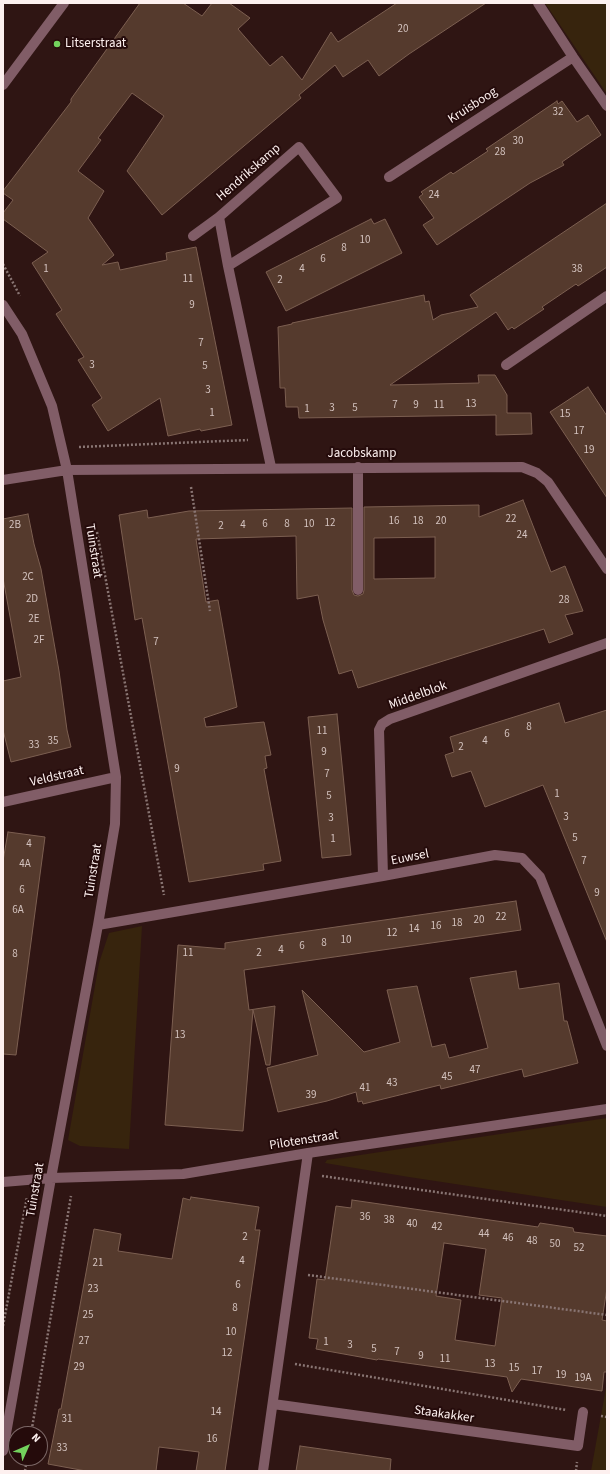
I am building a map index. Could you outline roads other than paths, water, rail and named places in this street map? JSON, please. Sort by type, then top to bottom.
[{"type":"street","points":[[3,85],[64,3]]},
{"type":"street","points":[[538,3],[607,106]]},
{"type":"street","name":"Kruisboog","points":[[388,177],[573,57]]},
{"type":"street","name":"Hendrikskamp","points":[[228,266],[337,198],[299,147],[219,217],[228,266],[270,468]]},
{"type":"street","points":[[193,236],[219,217]]},
{"type":"street","points":[[506,365],[607,296]]},
{"type":"street","name":"Tuinstraat","points":[[3,305],[22,334],[52,406],[62,447],[67,470],[116,777],[114,824],[98,925],[51,1178],[3,1451]]},
{"type":"street","points":[[358,467],[358,590]]},
{"type":"street","name":"Jacobskamp","points":[[3,480],[67,470],[522,467],[537,472],[548,482],[607,568]]},
{"type":"street","name":"Middelblok","points":[[383,876],[379,730],[382,724],[390,718],[607,643]]},
{"type":"street","name":"Veldstraat","points":[[3,802],[116,777]]},
{"type":"street","name":"Euwsel","points":[[98,925],[383,876],[495,855],[522,858],[540,876],[607,1046]]},
{"type":"street","name":"Pilotenstraat","points":[[3,1182],[51,1178],[183,1174],[308,1153],[607,1109]]},
{"type":"street","points":[[263,1471],[308,1153]]},
{"type":"street","name":"Staakakker","points":[[273,1404],[578,1446],[583,1412]]},
{"type":"place","name":"Litserstraat","points":[[57,44]]}]
